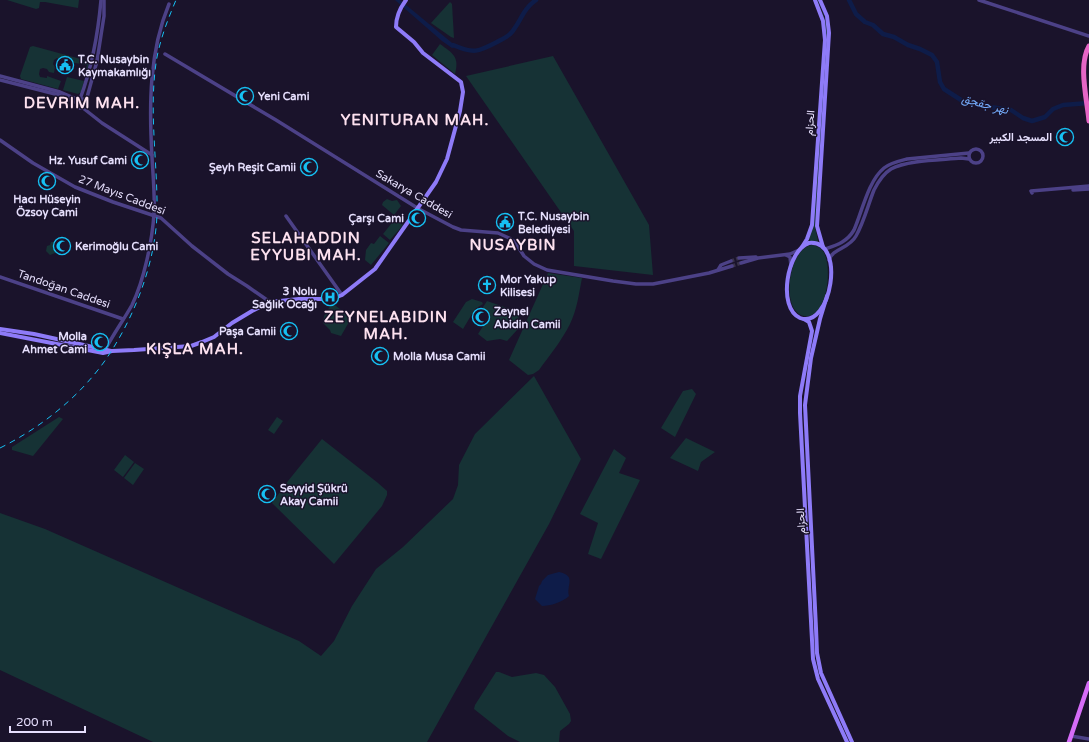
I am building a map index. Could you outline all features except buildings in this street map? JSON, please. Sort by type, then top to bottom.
[{"type":"highway","points":[[1089,46],[1083,64],[1089,121]]},
{"type":"main road","name":"الحزام","points":[[800,249],[807,239],[812,225],[825,40],[823,21],[815,0]]},
{"type":"main road","name":"الحزام","points":[[820,0],[827,16],[829,34],[817,226],[824,248]]},
{"type":"main road","points":[[0,333],[104,351],[191,346],[214,337],[232,323],[270,302],[299,299],[332,299],[342,295],[368,276],[375,270],[436,182],[447,159],[464,92],[461,82],[423,53],[414,42],[396,27],[396,20],[405,1]]},
{"type":"main road","points":[[812,243],[824,248],[829,261],[831,275],[827,296],[823,305],[816,314],[810,318],[804,319],[796,315],[790,305],[787,285],[791,266],[800,249],[807,244],[812,243]]},
{"type":"main road","name":"الحزام","points":[[827,296],[811,358],[805,406],[817,653],[821,672],[852,742]]},
{"type":"main road","name":"الحزام","points":[[804,319],[809,322],[812,331],[800,398],[800,413],[814,659],[818,679],[847,742]]},
{"type":"main road","points":[[0,329],[34,334],[104,351]]},
{"type":"main road","points":[[1069,742],[1089,683]]},
{"type":"street","points":[[85,105],[79,107],[79,101],[88,78],[92,61],[100,0]]},
{"type":"street","points":[[85,105],[97,62],[104,16],[104,0]]},
{"type":"street","points":[[979,0],[1089,36]]},
{"type":"street","points":[[104,351],[132,304],[142,278],[147,259],[154,215],[150,95],[156,48],[169,4]]},
{"type":"street","name":"Sakarya Caddesi","points":[[165,54],[276,120],[418,209],[455,228],[505,235],[514,241],[529,261],[547,270],[636,284],[653,284],[717,271],[732,266]]},
{"type":"street","points":[[0,76],[60,92],[79,101],[85,105],[90,114],[102,123],[152,155]]},
{"type":"street","points":[[0,80],[79,101]]},
{"type":"street","name":"27 Mayıs Caddesi","points":[[0,140],[38,166],[75,187],[113,202],[162,218],[192,246],[228,274],[270,302]]},
{"type":"street","points":[[824,248],[844,242],[850,237],[875,180],[884,168],[907,159],[969,153],[972,150],[977,149],[980,151],[983,156],[980,162],[976,163],[969,159],[961,158],[907,164],[898,166],[888,171],[875,189],[855,239],[848,246],[832,253],[829,261]]},
{"type":"street","points":[[969,153],[969,159]]},
{"type":"street","points":[[1089,188],[1030,192],[1032,191],[1089,188]]},
{"type":"street","points":[[286,216],[342,295]]},
{"type":"street","points":[[739,258],[786,255],[800,249]]},
{"type":"street","points":[[786,255],[790,257],[791,266]]},
{"type":"street","points":[[741,263],[761,257]]},
{"type":"street","points":[[717,271],[721,265],[731,261]]},
{"type":"street","name":"Tandoğan Caddesi","points":[[0,277],[123,319]]},
{"type":"street","points":[[1071,736],[1089,739]]},
{"type":"green space","points":[[7,0],[79,0],[78,8],[40,2],[39,8],[36,9]]},
{"type":"green space","points":[[450,2],[452,4],[454,38],[431,23]]},
{"type":"green space","points":[[822,10],[826,22],[828,37],[815,227],[817,242],[810,241],[809,239],[813,226],[825,25]]},
{"type":"green space","points":[[440,44],[456,59],[455,74],[432,55]]},
{"type":"green space","points":[[33,46],[88,61],[89,63],[86,73],[87,65],[69,62],[69,59],[64,58],[64,60],[57,58],[54,60],[53,64],[55,67],[54,73],[43,68],[40,69],[39,74],[40,77],[47,78],[47,76],[61,81],[58,89],[21,79],[20,76],[30,47]]},
{"type":"green space","points":[[553,56],[649,225],[653,275],[574,266],[574,231],[466,76]]},
{"type":"green space","points":[[67,77],[84,81],[81,92],[78,94],[63,90]]},
{"type":"green space","points":[[387,199],[392,201],[397,200],[401,206],[394,215],[382,205]]},
{"type":"green space","points":[[395,219],[403,225],[390,240],[383,234]]},
{"type":"green space","points":[[380,236],[389,243],[371,265],[365,260],[366,250],[371,243],[374,244]]},
{"type":"green space","points":[[51,242],[57,242],[58,244],[55,253],[50,255],[46,251],[47,246],[50,245]]},
{"type":"green space","points":[[812,245],[823,251],[828,268],[828,279],[823,301],[818,310],[812,315],[804,316],[796,312],[792,304],[790,280],[797,257],[804,249]]},
{"type":"green space","points":[[548,273],[582,278],[579,295],[570,324],[556,347],[539,370],[528,375],[509,360]]},
{"type":"green space","points":[[472,299],[482,302],[483,304],[475,309],[463,329],[453,322],[466,302]]},
{"type":"green space","points":[[487,301],[519,312],[517,330],[507,341],[500,339],[487,341],[478,334],[489,317],[481,310]]},
{"type":"green space","points":[[332,303],[348,315],[349,322],[341,336],[331,333],[323,323],[324,316]]},
{"type":"green space","points":[[534,376],[581,459],[549,524],[427,742],[153,742],[0,670],[0,513],[45,529],[299,641],[321,656],[334,641],[352,606],[376,569],[403,547],[453,499],[458,485],[459,465],[475,434]]},
{"type":"green space","points":[[692,389],[696,394],[675,437],[661,428],[683,391]]},
{"type":"green space","points":[[59,417],[63,419],[33,456],[12,450],[12,447]]},
{"type":"green space","points":[[277,417],[283,421],[274,434],[268,430]]},
{"type":"green space","points":[[686,438],[715,452],[701,462],[698,471],[670,458]]},
{"type":"green space","points":[[322,439],[387,491],[387,495],[382,506],[334,564],[272,503]]},
{"type":"green space","points":[[614,449],[626,458],[619,473],[640,480],[601,559],[588,554],[598,523],[580,514]]},
{"type":"green space","points":[[125,455],[134,462],[123,477],[114,470]]},
{"type":"green space","points":[[135,463],[144,469],[133,485],[124,478]]},
{"type":"green space","points":[[496,672],[512,677],[536,673],[544,675],[555,687],[570,714],[571,721],[560,731],[559,742],[520,742],[508,736],[474,709]]},
{"type":"water","points":[[395,0],[400,0],[457,47],[452,48],[442,41]]},
{"type":"water","points":[[559,572],[568,576],[569,578],[569,596],[556,603],[542,606],[535,599],[539,586],[548,575]]},
{"type":"waterway","points":[[453,45],[466,50],[476,51],[503,39],[512,32],[525,11],[536,0]]},
{"type":"waterway","name":"نهر جقجق","points":[[849,0],[856,14],[865,22],[873,25],[883,34],[894,37],[908,45],[932,55],[937,62],[940,82],[944,89],[961,100],[977,105],[1011,110],[1023,118],[1032,121],[1045,117],[1053,109],[1063,105],[1089,103]]},
{"type":"tunnel","points":[[731,261],[739,258]]},
{"type":"tunnel","points":[[732,266],[741,263]]},
{"type":"railway","points":[[0,448],[29,431],[57,411],[94,375],[115,346],[141,292],[152,253],[157,215],[153,116],[154,77],[161,42],[176,0]]},
{"type":"place","name":"T.C. Nusaybin Kaymakamlığı","points":[[65,65]]},
{"type":"place","name":"Yeni Cami","points":[[245,96]]},
{"type":"place","name":"المسجد الكبير","points":[[1065,137]]},
{"type":"place","name":"Hz. Yusuf Cami","points":[[140,160]]},
{"type":"place","name":"Şeyh Reşit Camii","points":[[309,167]]},
{"type":"place","name":"Hacı Hüseyin Özsoy Cami","points":[[47,181]]},
{"type":"place","name":"Çarşı Cami","points":[[417,218]]},
{"type":"place","name":"T.C. Nusaybin Belediyesi","points":[[505,222]]},
{"type":"place","name":"Kerimoğlu Cami","points":[[62,246]]},
{"type":"place","name":"Mor Yakup Kilisesi","points":[[487,285]]},
{"type":"place","name":"3 Nolu Sağlık Ocağı","points":[[330,297]]},
{"type":"place","name":"Zeynel Abidin Camii","points":[[481,317]]},
{"type":"place","name":"Paşa Camii","points":[[289,331]]},
{"type":"place","name":"Molla Ahmet Cami","points":[[100,342]]},
{"type":"place","name":"Molla Musa Camii","points":[[380,356]]},
{"type":"place","name":"Seyyid Şükrü Akay Camii","points":[[267,494]]},
{"type":"district","name":"DEVRIM MAH.","points":[[82,103]]},
{"type":"district","name":"YENITURAN MAH.","points":[[415,120]]},
{"type":"district","name":"NUSAYBIN","points":[[513,245]]},
{"type":"district","name":"SELAHADDIN EYYUBI MAH.","points":[[306,246]]},
{"type":"district","name":"ZEYNELABIDIN MAH.","points":[[386,326]]},
{"type":"district","name":"KIŞLA MAH.","points":[[195,349]]}]
